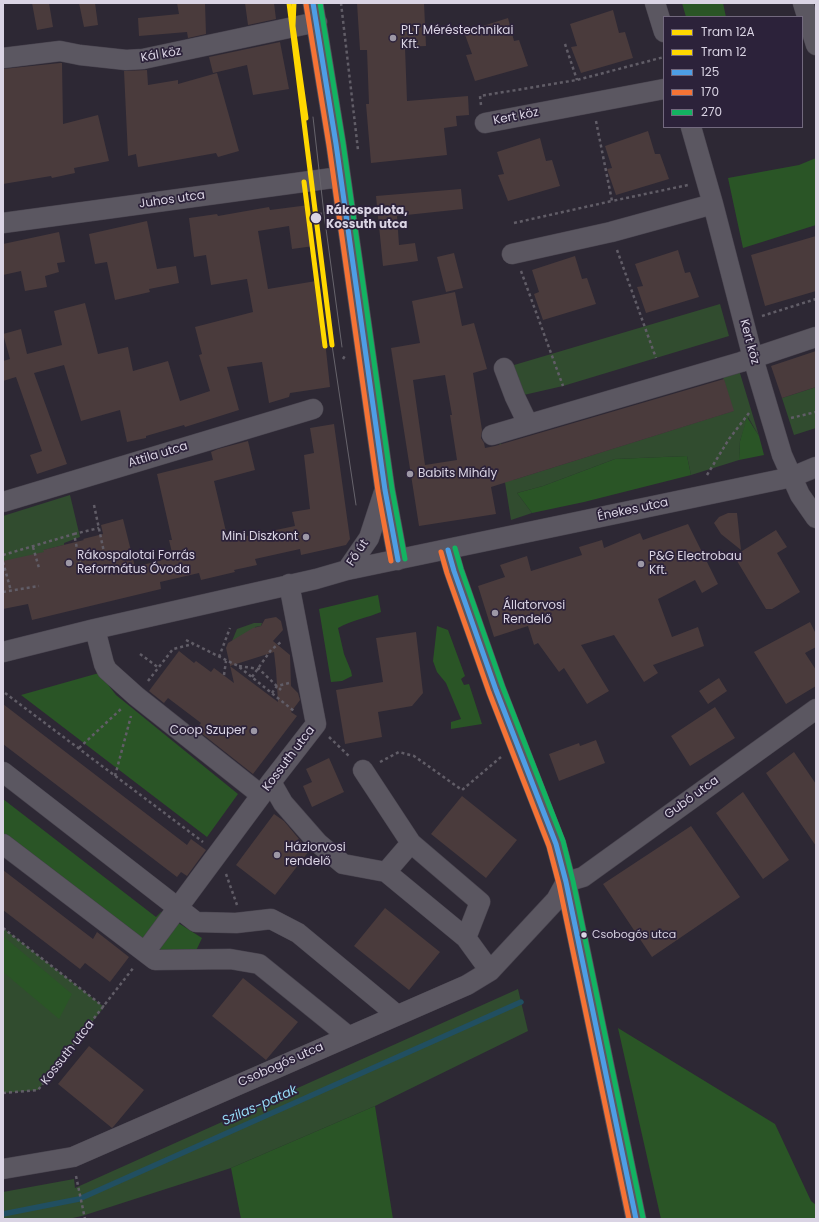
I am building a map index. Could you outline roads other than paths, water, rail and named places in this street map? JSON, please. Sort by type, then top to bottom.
[{"type":"street","points":[[655,3],[663,29]]},
{"type":"street","points":[[803,3],[816,45]]},
{"type":"street","name":"Kál köz","points":[[3,58],[60,50],[80,55],[126,60],[143,59],[315,13]]},
{"type":"street","name":"Fő út","points":[[315,13],[385,490],[398,560]]},
{"type":"street","name":"Kert köz","points":[[485,123],[663,89]]},
{"type":"street","name":"Kert köz","points":[[691,128],[713,204],[753,358],[782,455],[800,495],[816,518]]},
{"type":"street","name":"Juhos utca","points":[[3,223],[340,177]]},
{"type":"street","points":[[513,254],[611,232],[713,204]]},
{"type":"street","points":[[492,436],[753,358],[816,337]]},
{"type":"street","points":[[504,368],[515,397],[528,424]]},
{"type":"street","name":"Attila utca","points":[[3,502],[313,409]]},
{"type":"street","name":"Énekes utca","points":[[448,550],[792,477],[816,467]]},
{"type":"street","name":"Fő út","points":[[346,570],[369,538],[385,490]]},
{"type":"street","points":[[3,652],[346,570],[448,550],[496,690],[556,844],[566,882],[636,1219]]},
{"type":"street","name":"Kossuth utca","points":[[145,952],[266,788],[315,725],[289,584]]},
{"type":"street","points":[[95,629],[107,670],[136,696],[266,788],[283,803],[318,843],[343,864],[386,872],[466,938],[490,971]]},
{"type":"street","name":"Gubó utca","points":[[566,882],[583,877],[816,709]]},
{"type":"street","points":[[363,770],[411,843],[480,902],[466,938]]},
{"type":"street","points":[[3,772],[196,922],[244,922],[271,918],[298,933],[397,1015]]},
{"type":"street","points":[[386,872],[411,843]]},
{"type":"street","points":[[3,844],[155,960],[230,958],[259,964],[348,1036]]},
{"type":"street","name":"Csobogós utca","points":[[3,1169],[73,1157],[467,985],[490,971],[556,900],[566,882]]},
{"type":"waterway","name":"Szilas-patak","points":[[3,1214],[79,1199],[521,1002]]},
{"type":"tram line","name":"12A","points":[[289,3],[332,345]]},
{"type":"tram line","name":"12","points":[[294,3],[293,26],[306,118]]},
{"type":"tram line","points":[[313,117],[324,214],[342,347]]},
{"type":"tram line","name":"12","points":[[304,182],[325,346]]},
{"type":"tram line","points":[[332,345],[356,505]]},
{"type":"place","name":"PLT Méréstechnikai Kft.","points":[[393,38]]},
{"type":"place","name":"Rákospalota, Kossuth utca","points":[[316,218]]},
{"type":"place","name":"Babits Mihály","points":[[410,474]]},
{"type":"place","name":"Mini Diszkont","points":[[306,537]]},
{"type":"place","name":"Rákospalotai Forrás Református Óvoda","points":[[69,563]]},
{"type":"place","name":"P&G Electrobau Kft.","points":[[641,564]]},
{"type":"place","name":"Állatorvosi Rendelő","points":[[495,613]]},
{"type":"place","name":"Coop Szuper","points":[[254,731]]},
{"type":"place","name":"Háziorvosi rendelő","points":[[277,855]]},
{"type":"place","name":"Csobogós utca","points":[[584,935]]}]
